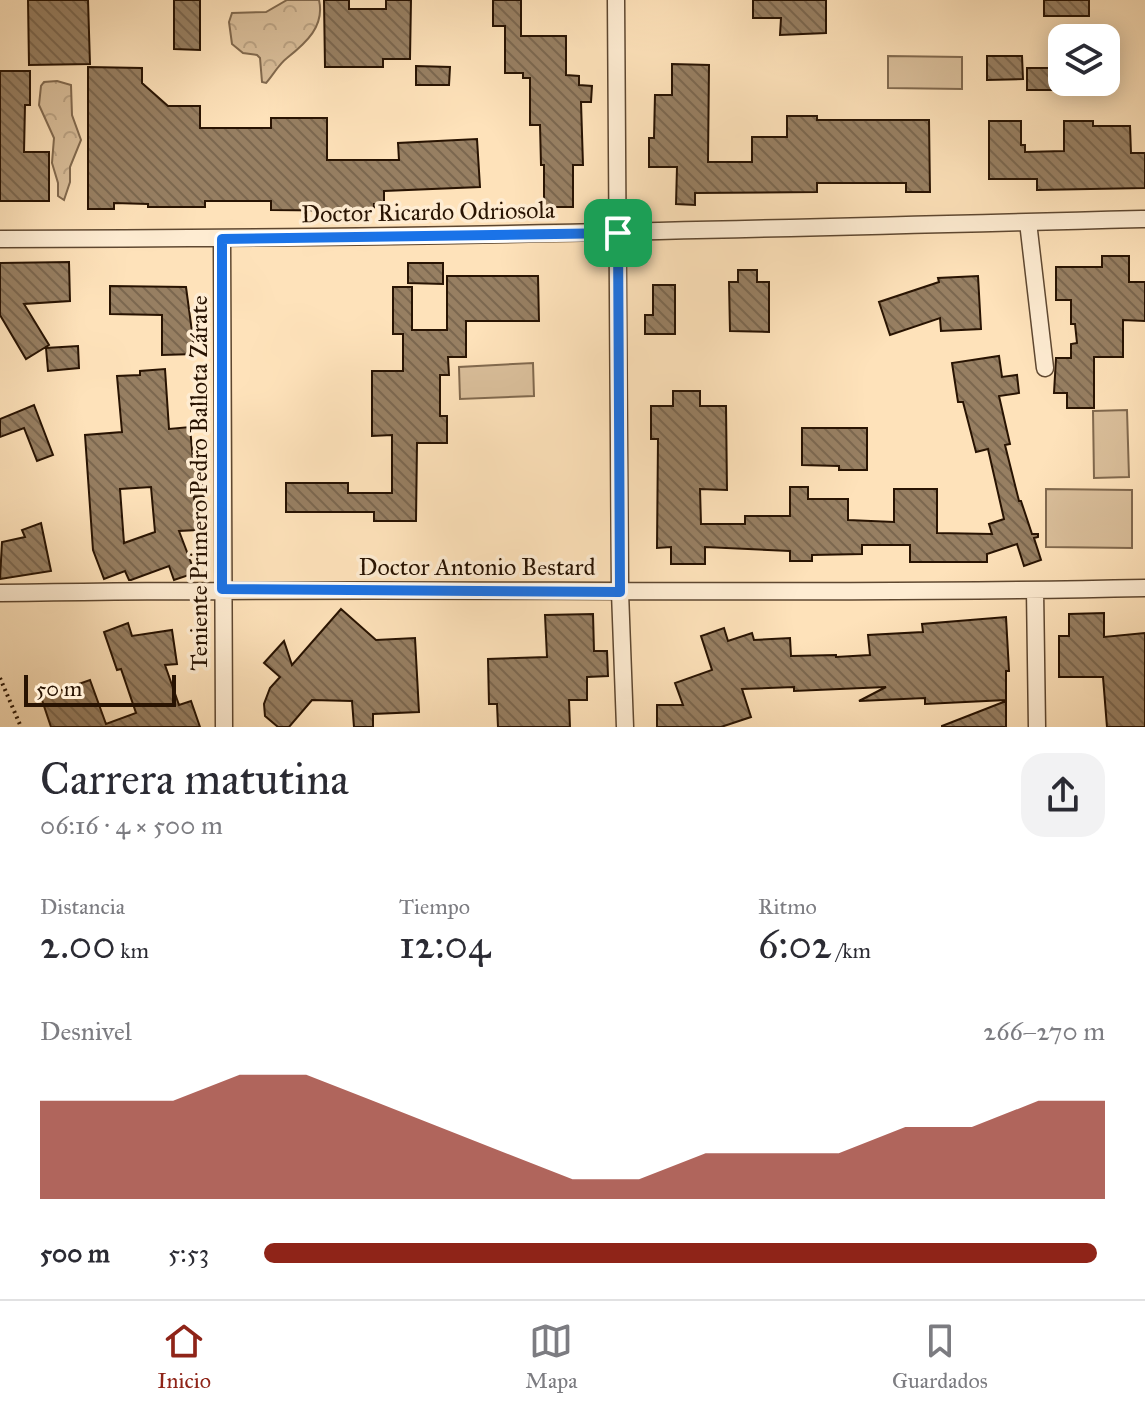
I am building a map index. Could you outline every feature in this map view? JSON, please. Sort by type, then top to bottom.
[{"type":"street","points":[[616,0],[620,592],[625,727]]},
{"type":"street","name":"Doctor Ricardo Odriosola","points":[[0,239],[618,233],[1145,219]]},
{"type":"street","points":[[1028,222],[1045,368]]},
{"type":"street","name":"Teniente Primero Pedro Ballota Zárate","points":[[222,239],[224,727]]},
{"type":"street","name":"Doctor Antonio Bestard","points":[[0,593],[222,589],[620,592],[1145,588]]},
{"type":"street","points":[[1035,590],[1037,727]]},
{"type":"path","points":[[0,678],[21,727]]},
{"type":"green space","points":[[287,0],[319,0],[317,26],[266,83],[262,82],[260,58],[243,53],[232,44],[229,22],[232,13],[266,12]]},
{"type":"green space","points":[[888,56],[962,57],[962,89],[888,88]]},
{"type":"green space","points":[[57,81],[71,85],[72,115],[81,140],[70,167],[70,182],[64,200],[58,196],[52,163],[54,138],[39,105],[44,82]]},
{"type":"green space","points":[[533,363],[534,396],[460,399],[459,367]]},
{"type":"green space","points":[[1127,410],[1129,477],[1094,478],[1093,411]]},
{"type":"green space","points":[[1046,489],[1132,490],[1132,548],[1046,547]]},
{"type":"building","points":[[28,0],[88,0],[90,64],[29,65]]},
{"type":"building","points":[[174,0],[200,0],[200,50],[174,49]]},
{"type":"building","points":[[324,0],[349,0],[349,9],[386,9],[386,0],[411,0],[410,59],[383,59],[383,67],[325,67]]},
{"type":"building","points":[[493,0],[521,0],[521,36],[566,36],[566,75],[579,76],[579,85],[592,86],[591,102],[581,102],[583,165],[573,165],[573,207],[544,207],[540,125],[530,125],[530,78],[523,78],[523,73],[505,73],[505,26],[493,26]]},
{"type":"building","points":[[753,0],[826,0],[826,33],[780,35],[781,18],[753,18]]},
{"type":"building","points":[[1044,0],[1089,0],[1089,16],[1044,16]]},
{"type":"building","points":[[987,56],[1022,56],[1023,79],[987,80]]},
{"type":"building","points":[[672,64],[709,65],[708,162],[752,162],[752,137],[787,137],[787,116],[817,116],[817,120],[929,120],[930,192],[906,192],[906,183],[817,183],[817,192],[695,193],[695,205],[676,204],[677,167],[649,167],[649,138],[654,138],[655,95],[672,95]]},
{"type":"building","points":[[416,66],[450,67],[449,85],[416,85]]},
{"type":"building","points":[[88,67],[142,68],[142,83],[168,106],[200,106],[200,128],[271,128],[271,118],[327,118],[327,160],[399,160],[398,143],[477,139],[480,187],[384,191],[384,204],[374,204],[374,211],[271,210],[271,201],[205,201],[205,207],[148,207],[148,204],[114,203],[114,209],[88,209]]},
{"type":"building","points":[[1027,68],[1048,68],[1048,90],[1027,90]]},
{"type":"building","points":[[0,71],[30,71],[30,105],[25,105],[24,152],[49,152],[49,201],[0,201]]},
{"type":"building","points":[[989,121],[1021,121],[1021,145],[1025,145],[1025,152],[1064,151],[1064,121],[1093,121],[1093,126],[1130,126],[1131,153],[1145,153],[1145,188],[1037,190],[1037,179],[989,179]]},
{"type":"building","points":[[1102,256],[1129,256],[1129,282],[1145,282],[1145,321],[1123,320],[1123,357],[1094,357],[1094,408],[1067,408],[1067,393],[1054,393],[1056,358],[1071,358],[1071,344],[1077,343],[1075,324],[1071,324],[1071,300],[1056,300],[1056,267],[1102,267]]},
{"type":"building","points":[[69,262],[70,301],[24,304],[49,345],[26,359],[0,315],[0,263]]},
{"type":"building","points":[[408,263],[443,263],[443,284],[408,283]]},
{"type":"building","points":[[738,270],[757,270],[757,282],[769,282],[769,332],[730,331],[729,282],[738,282]]},
{"type":"building","points":[[447,276],[538,276],[539,321],[466,321],[466,357],[448,357],[449,375],[440,375],[440,416],[447,416],[447,443],[417,443],[416,521],[374,521],[374,512],[286,512],[286,483],[348,483],[348,493],[392,493],[392,435],[372,436],[372,371],[403,371],[403,334],[393,334],[393,287],[412,287],[412,330],[447,330]]},
{"type":"building","points":[[978,276],[981,329],[941,331],[940,318],[890,335],[879,302],[939,282],[938,278]]},
{"type":"building","points":[[653,285],[675,285],[675,334],[645,334],[645,315],[653,315]]},
{"type":"building","points":[[110,286],[186,287],[195,354],[162,355],[162,315],[110,314]]},
{"type":"building","points":[[78,346],[79,368],[48,371],[46,348]]},
{"type":"building","points":[[999,356],[1002,377],[1017,375],[1019,393],[999,396],[1010,444],[1005,445],[1019,501],[1032,534],[1038,534],[1034,538],[1041,560],[1024,566],[1017,544],[987,554],[987,562],[910,562],[910,545],[862,545],[862,554],[812,555],[812,561],[790,561],[790,551],[705,547],[705,564],[671,564],[671,547],[657,548],[658,439],[651,439],[651,406],[673,406],[673,391],[700,391],[700,406],[726,406],[727,490],[700,489],[701,524],[745,524],[745,516],[790,516],[790,487],[808,487],[808,499],[848,499],[848,520],[894,522],[894,489],[937,489],[937,533],[992,534],[989,524],[1004,519],[988,449],[976,452],[963,402],[958,402],[952,363]]},
{"type":"building","points":[[165,369],[169,429],[190,427],[193,461],[201,460],[204,496],[194,497],[197,530],[179,531],[195,573],[174,580],[169,566],[131,580],[125,571],[104,579],[93,550],[85,435],[122,432],[117,376],[140,375],[140,371]],"holes":[[[151,487],[155,532],[124,543],[120,489]]]},
{"type":"building","points":[[34,405],[53,455],[37,461],[24,428],[0,437],[0,419]]},
{"type":"building","points":[[802,428],[867,428],[867,470],[802,465]]},
{"type":"building","points":[[41,523],[51,571],[0,579],[2,542],[25,537],[22,530]]},
{"type":"building","points":[[341,609],[376,640],[415,638],[419,712],[373,714],[373,727],[354,727],[352,701],[312,700],[289,727],[278,727],[265,716],[264,704],[270,688],[280,677],[264,663],[284,641],[292,665]]},
{"type":"building","points":[[1104,613],[1104,637],[1145,633],[1145,727],[1107,727],[1103,677],[1059,677],[1059,636],[1069,636],[1069,614]]},
{"type":"building","points":[[593,614],[594,651],[607,651],[608,676],[587,677],[587,700],[569,700],[570,727],[498,727],[497,704],[489,704],[488,659],[547,657],[545,615]]},
{"type":"building","points":[[1006,617],[1009,671],[1006,671],[1006,700],[925,704],[925,698],[859,701],[886,687],[794,691],[794,687],[742,689],[751,717],[721,727],[657,727],[657,705],[683,705],[675,683],[712,670],[701,636],[724,628],[728,641],[752,633],[754,640],[790,638],[791,656],[836,657],[870,655],[868,635],[923,632],[922,624]]},
{"type":"building","points":[[128,623],[132,636],[172,630],[177,664],[165,665],[179,705],[191,701],[200,727],[51,727],[41,697],[90,680],[106,724],[136,713],[104,632]]},
{"type":"building","points":[[1006,701],[1006,727],[942,727],[942,726]]},
{"type":"route","points":[[618,233],[620,592],[222,589],[222,239],[618,233]]}]
